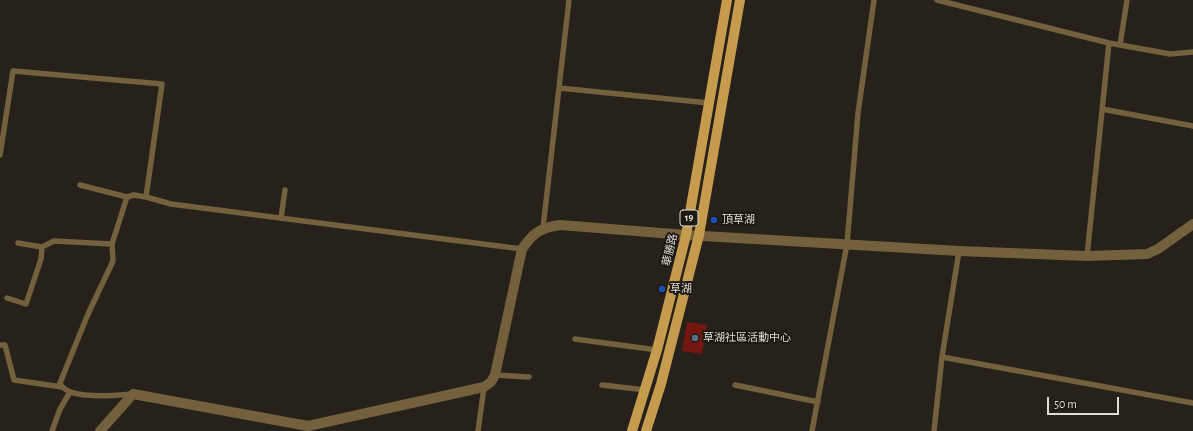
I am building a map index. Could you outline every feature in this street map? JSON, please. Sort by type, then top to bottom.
[{"type":"main road","name":"華勝路","points":[[632,431],[646,390],[686,235],[727,0]]},
{"type":"main road","name":"19","points":[[646,431],[661,384],[699,235],[740,0]]},
{"type":"street","points":[[100,431],[133,394],[308,426],[484,387],[491,382],[495,375],[522,249],[530,237],[543,228],[560,225],[686,235],[959,251],[1087,256],[1148,254],[1158,249],[1193,224]]},
{"type":"lane","points":[[543,228],[569,0]]},
{"type":"lane","points":[[812,431],[847,244],[858,113],[874,0]]},
{"type":"lane","points":[[937,0],[1109,43],[1170,54],[1193,52]]},
{"type":"lane","points":[[1120,45],[1127,0]]},
{"type":"lane","points":[[1087,256],[1109,43]]},
{"type":"lane","points":[[0,155],[13,71],[162,84],[146,197]]},
{"type":"lane","points":[[559,88],[709,103]]},
{"type":"lane","points":[[1102,109],[1193,126]]},
{"type":"lane","points":[[80,186],[127,197],[134,195],[146,197],[171,204],[522,249]]},
{"type":"lane","points":[[281,218],[285,190]]},
{"type":"lane","points":[[62,387],[61,378],[88,314],[113,261],[112,244],[127,197]]},
{"type":"lane","points":[[18,243],[42,247],[54,241],[112,244]]},
{"type":"lane","points":[[7,298],[26,304],[41,259],[42,247]]},
{"type":"lane","points":[[934,431],[942,357],[959,251]]},
{"type":"lane","points":[[575,339],[657,350]]},
{"type":"lane","points":[[0,345],[5,345],[14,380],[62,387],[70,392],[97,396],[133,394]]},
{"type":"lane","points":[[942,357],[1193,403]]},
{"type":"lane","points":[[495,375],[529,377]]},
{"type":"lane","points":[[602,385],[646,390]]},
{"type":"lane","points":[[735,385],[818,402]]},
{"type":"lane","points":[[478,431],[484,387]]},
{"type":"lane","points":[[52,431],[60,409],[70,392]]},
{"type":"building","name":"草湖社區活動中心","points":[[687,322],[707,325],[702,354],[682,351]]},
{"type":"place","name":"頂草湖","points":[[714,220]]},
{"type":"place","name":"草湖","points":[[662,289]]},
{"type":"place","name":"草湖社區活動中心","points":[[695,338]]}]
